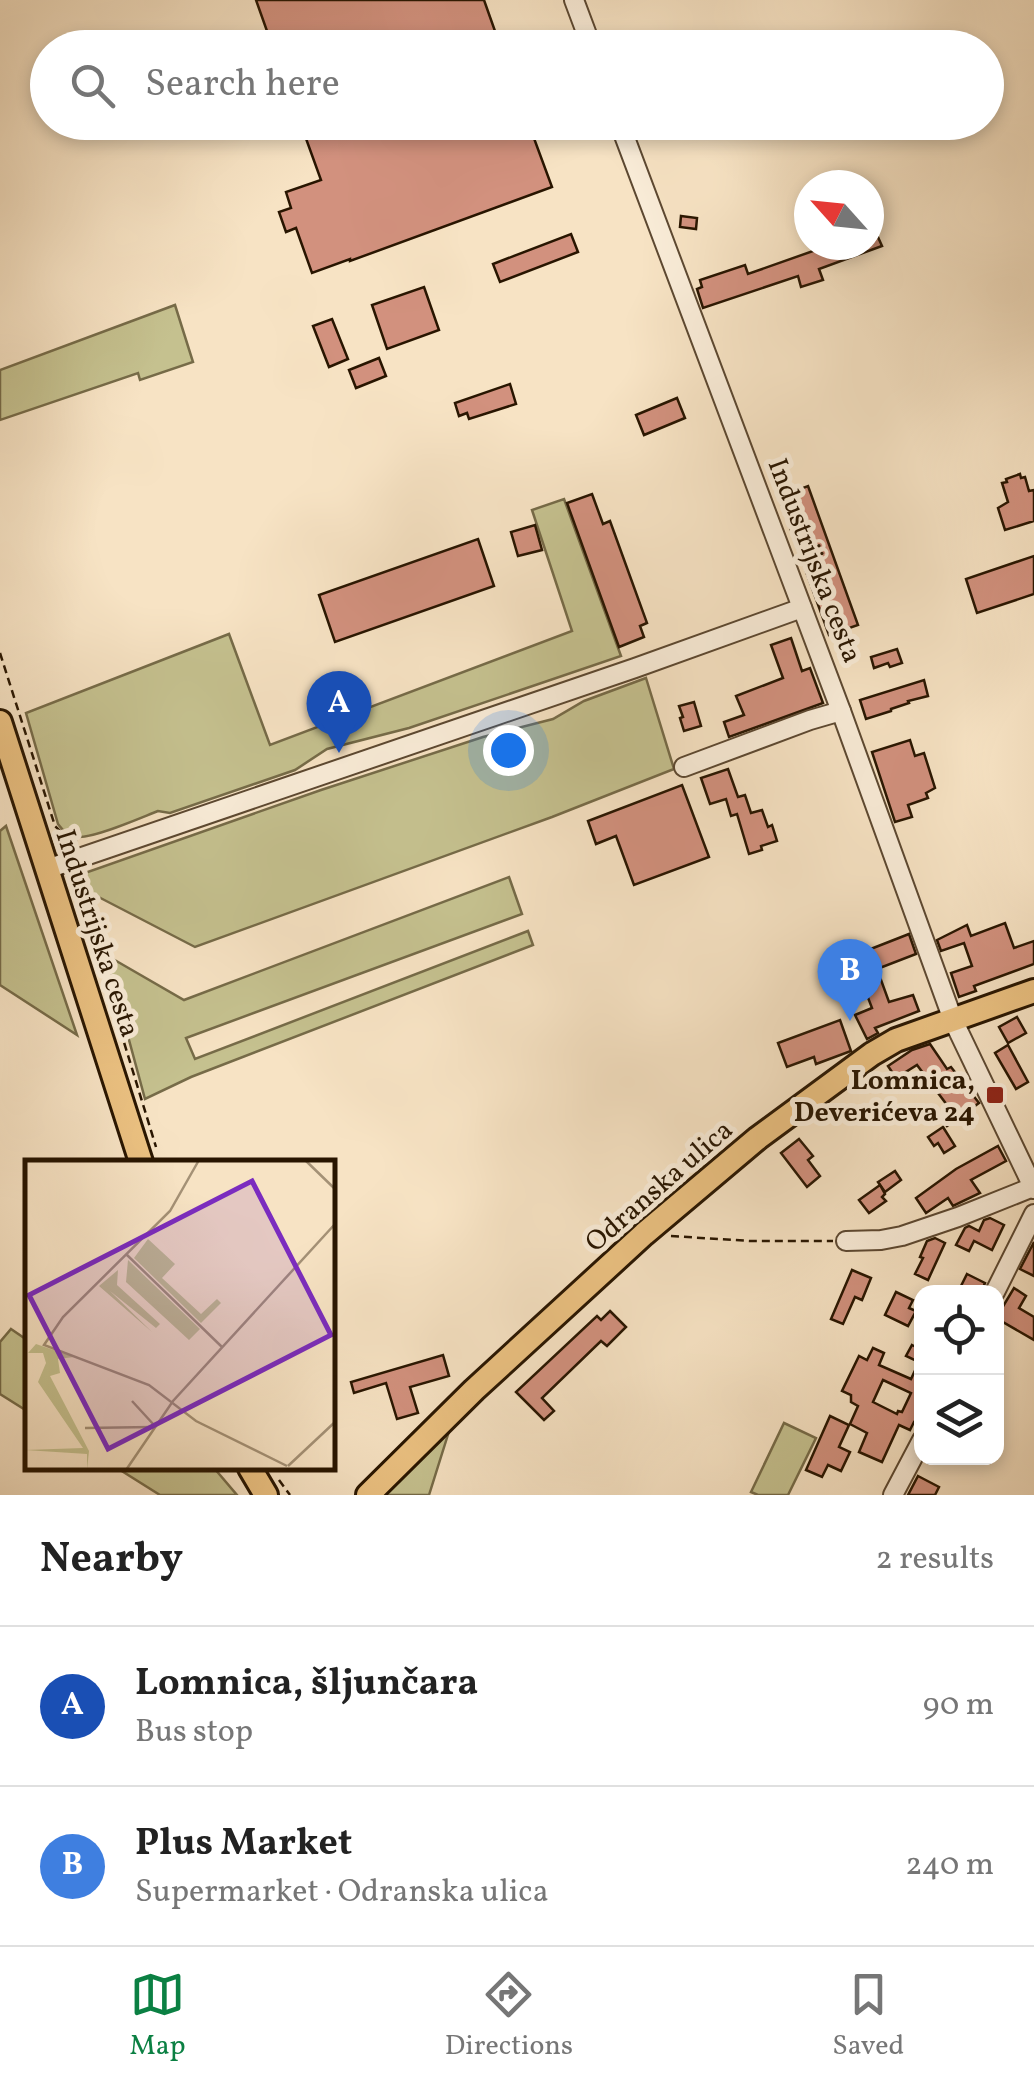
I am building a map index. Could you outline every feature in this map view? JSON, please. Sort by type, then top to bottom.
[{"type":"main road","name":"Industrijska cesta","points":[[0,722],[47,869],[148,1154]]},
{"type":"main road","name":"Odranska ulica","points":[[368,1495],[474,1390],[644,1234],[758,1138],[872,1054],[908,1035],[1034,991]]},
{"type":"main road","points":[[251,1470],[266,1495]]},
{"type":"street","points":[[574,0],[585,30]]},
{"type":"street","name":"Industrijska cesta","points":[[627,140],[953,1020],[1034,1188]]},
{"type":"street","points":[[47,869],[802,608]]},
{"type":"street","points":[[684,766],[841,711]]},
{"type":"street","points":[[846,1240],[902,1236],[1034,1188]]},
{"type":"street","points":[[998,1285],[1034,1214]]},
{"type":"street","points":[[893,1495],[914,1455]]},
{"type":"path","points":[[0,652],[54,826],[67,838],[88,842]]},
{"type":"path","points":[[90,931],[148,1154]]},
{"type":"path","points":[[644,1234],[750,1241],[846,1240]]},
{"type":"path","points":[[271,1470],[290,1495]]},
{"type":"shaded area","points":[[175,305],[193,362],[140,380],[138,373],[0,420],[0,370]]},
{"type":"shaded area","points":[[564,499],[621,656],[409,728],[327,749],[295,770],[170,813],[158,811],[78,837],[69,835],[58,824],[26,713],[229,634],[270,745],[572,631],[532,510]]},
{"type":"shaded area","points":[[646,678],[674,769],[552,817],[195,947],[87,891],[82,874],[321,790],[483,737],[553,719],[584,701]]},
{"type":"shaded area","points":[[6,826],[77,1035],[0,985],[0,831]]},
{"type":"shaded area","points":[[509,877],[522,914],[186,1038],[195,1059],[528,931],[533,945],[191,1077],[145,1099],[106,955],[184,1000]]},
{"type":"shaded area","points":[[11,1329],[25,1339],[25,1410],[0,1394],[0,1342]]},
{"type":"shaded area","points":[[784,1423],[816,1438],[788,1495],[758,1495],[751,1492]]},
{"type":"shaded area","points":[[451,1425],[429,1495],[379,1495]]},
{"type":"shaded area","points":[[120,1470],[216,1470],[237,1495],[160,1495]]},
{"type":"building","points":[[256,0],[484,0],[495,30],[267,30]]},
{"type":"building","points":[[307,140],[535,140],[552,187],[312,273],[296,228],[286,232],[279,212],[291,208],[286,192],[321,180]]},
{"type":"building","points":[[681,216],[697,218],[696,229],[680,227]]},
{"type":"building","points":[[571,234],[578,252],[500,282],[493,264]]},
{"type":"building","points":[[794,258],[844,260],[819,269],[823,280],[801,287],[798,276],[703,308],[697,289],[702,287],[700,280],[745,265],[748,274]]},
{"type":"building","points":[[424,287],[439,330],[387,349],[372,305]]},
{"type":"building","points":[[332,319],[348,359],[329,367],[313,326]]},
{"type":"building","points":[[379,358],[386,376],[356,388],[349,370]]},
{"type":"building","points":[[510,384],[516,404],[469,419],[467,413],[459,416],[455,403]]},
{"type":"building","points":[[677,398],[685,418],[644,435],[636,415]]},
{"type":"building","points":[[1020,474],[1025,477],[1029,491],[1034,490],[1034,521],[1005,530],[998,508],[1008,502],[1002,483]]},
{"type":"building","points":[[808,486],[858,625],[829,635],[779,497]]},
{"type":"building","points":[[592,494],[603,524],[610,521],[647,623],[640,626],[644,637],[619,647],[567,503]]},
{"type":"building","points":[[535,525],[542,550],[518,556],[511,532]]},
{"type":"building","points":[[478,539],[494,586],[335,642],[319,595]]},
{"type":"building","points":[[1034,556],[1034,594],[977,613],[966,579]]},
{"type":"building","points":[[791,638],[802,671],[810,668],[823,703],[729,737],[724,722],[744,715],[736,696],[783,678],[771,645]]},
{"type":"building","points":[[897,649],[902,663],[874,668],[871,657]]},
{"type":"building","points":[[924,680],[928,696],[866,719],[860,700]]},
{"type":"building","points":[[694,702],[701,726],[684,731],[679,706]]},
{"type":"building","points":[[910,740],[915,756],[924,753],[935,788],[926,793],[928,798],[908,805],[912,817],[895,822],[872,752]]},
{"type":"building","points":[[728,769],[738,797],[745,795],[751,813],[762,810],[768,827],[772,825],[777,841],[761,846],[762,850],[749,854],[737,814],[731,816],[726,799],[710,804],[701,778]]},
{"type":"building","points":[[682,785],[709,857],[634,885],[616,836],[596,844],[588,821]]},
{"type":"building","points":[[1005,923],[1014,948],[1034,941],[1034,964],[974,986],[976,991],[959,997],[951,973],[972,966],[964,943],[941,951],[937,940],[967,925],[971,936]]},
{"type":"building","points":[[909,934],[916,954],[877,969],[889,1002],[913,995],[919,1011],[875,1028],[878,1033],[867,1039],[855,1015],[872,1008],[859,974],[871,970],[863,952]]},
{"type":"building","points":[[1017,1017],[1026,1033],[1008,1043],[999,1027]]},
{"type":"building","points":[[840,1020],[851,1051],[816,1064],[814,1057],[787,1067],[778,1043]]},
{"type":"building","points":[[930,1044],[979,1103],[947,1126],[941,1118],[949,1113],[944,1107],[947,1105],[917,1065],[896,1078],[888,1066],[912,1050]]},
{"type":"building","points":[[1008,1045],[1028,1082],[1016,1089],[995,1053]]},
{"type":"building","points":[[943,1127],[955,1146],[944,1153],[928,1137]]},
{"type":"building","points":[[799,1139],[813,1156],[808,1160],[820,1176],[807,1187],[781,1153]]},
{"type":"building","points":[[998,1146],[1006,1161],[971,1180],[980,1193],[953,1206],[948,1198],[926,1213],[916,1198],[956,1169]]},
{"type":"building","points":[[895,1171],[901,1180],[885,1192],[878,1182]]},
{"type":"building","points":[[880,1185],[886,1201],[869,1213],[859,1200]]},
{"type":"building","points":[[990,1218],[1004,1225],[992,1250],[974,1241],[969,1251],[956,1245],[965,1228],[979,1231],[984,1220]]},
{"type":"building","points":[[935,1238],[945,1243],[928,1280],[915,1274],[927,1241]]},
{"type":"building","points":[[1034,1242],[1034,1276],[1020,1269]]},
{"type":"building","points":[[852,1270],[871,1278],[862,1300],[855,1297],[843,1324],[831,1319]]},
{"type":"building","points":[[967,1274],[985,1283],[984,1285],[962,1285]]},
{"type":"building","points":[[1014,1288],[1026,1296],[1019,1308],[1034,1317],[1034,1340],[1004,1323],[1004,1305]]},
{"type":"building","points":[[896,1292],[913,1300],[909,1308],[914,1315],[908,1326],[885,1315]]},
{"type":"building","points":[[610,1311],[626,1327],[607,1346],[601,1341],[542,1398],[554,1411],[544,1420],[516,1392],[597,1316],[601,1320]]},
{"type":"building","points":[[912,1345],[914,1346],[914,1360],[906,1356]]},
{"type":"building","points":[[873,1348],[884,1353],[879,1365],[911,1379],[914,1373],[914,1422],[910,1430],[899,1425],[882,1462],[859,1452],[867,1433],[850,1424],[858,1406],[851,1402],[851,1395],[842,1391],[859,1356],[867,1360]],"holes":[[[883,1380],[911,1393],[902,1412],[897,1414],[873,1402]]]},
{"type":"building","points":[[443,1355],[449,1376],[410,1387],[418,1413],[397,1419],[386,1383],[354,1393],[351,1382]]},
{"type":"building","points":[[830,1416],[849,1425],[839,1447],[850,1452],[841,1471],[828,1465],[822,1477],[806,1470]]},
{"type":"building","points":[[918,1476],[939,1487],[935,1495],[908,1495]]},
{"type":"place","name":"Lomnica, šljunčara","points":[[339,753]]},
{"type":"place","name":"Plus Market","points":[[850,1021]]},
{"type":"place","name":"Lomnica, Deverićeva 24","points":[[995,1095]]}]
